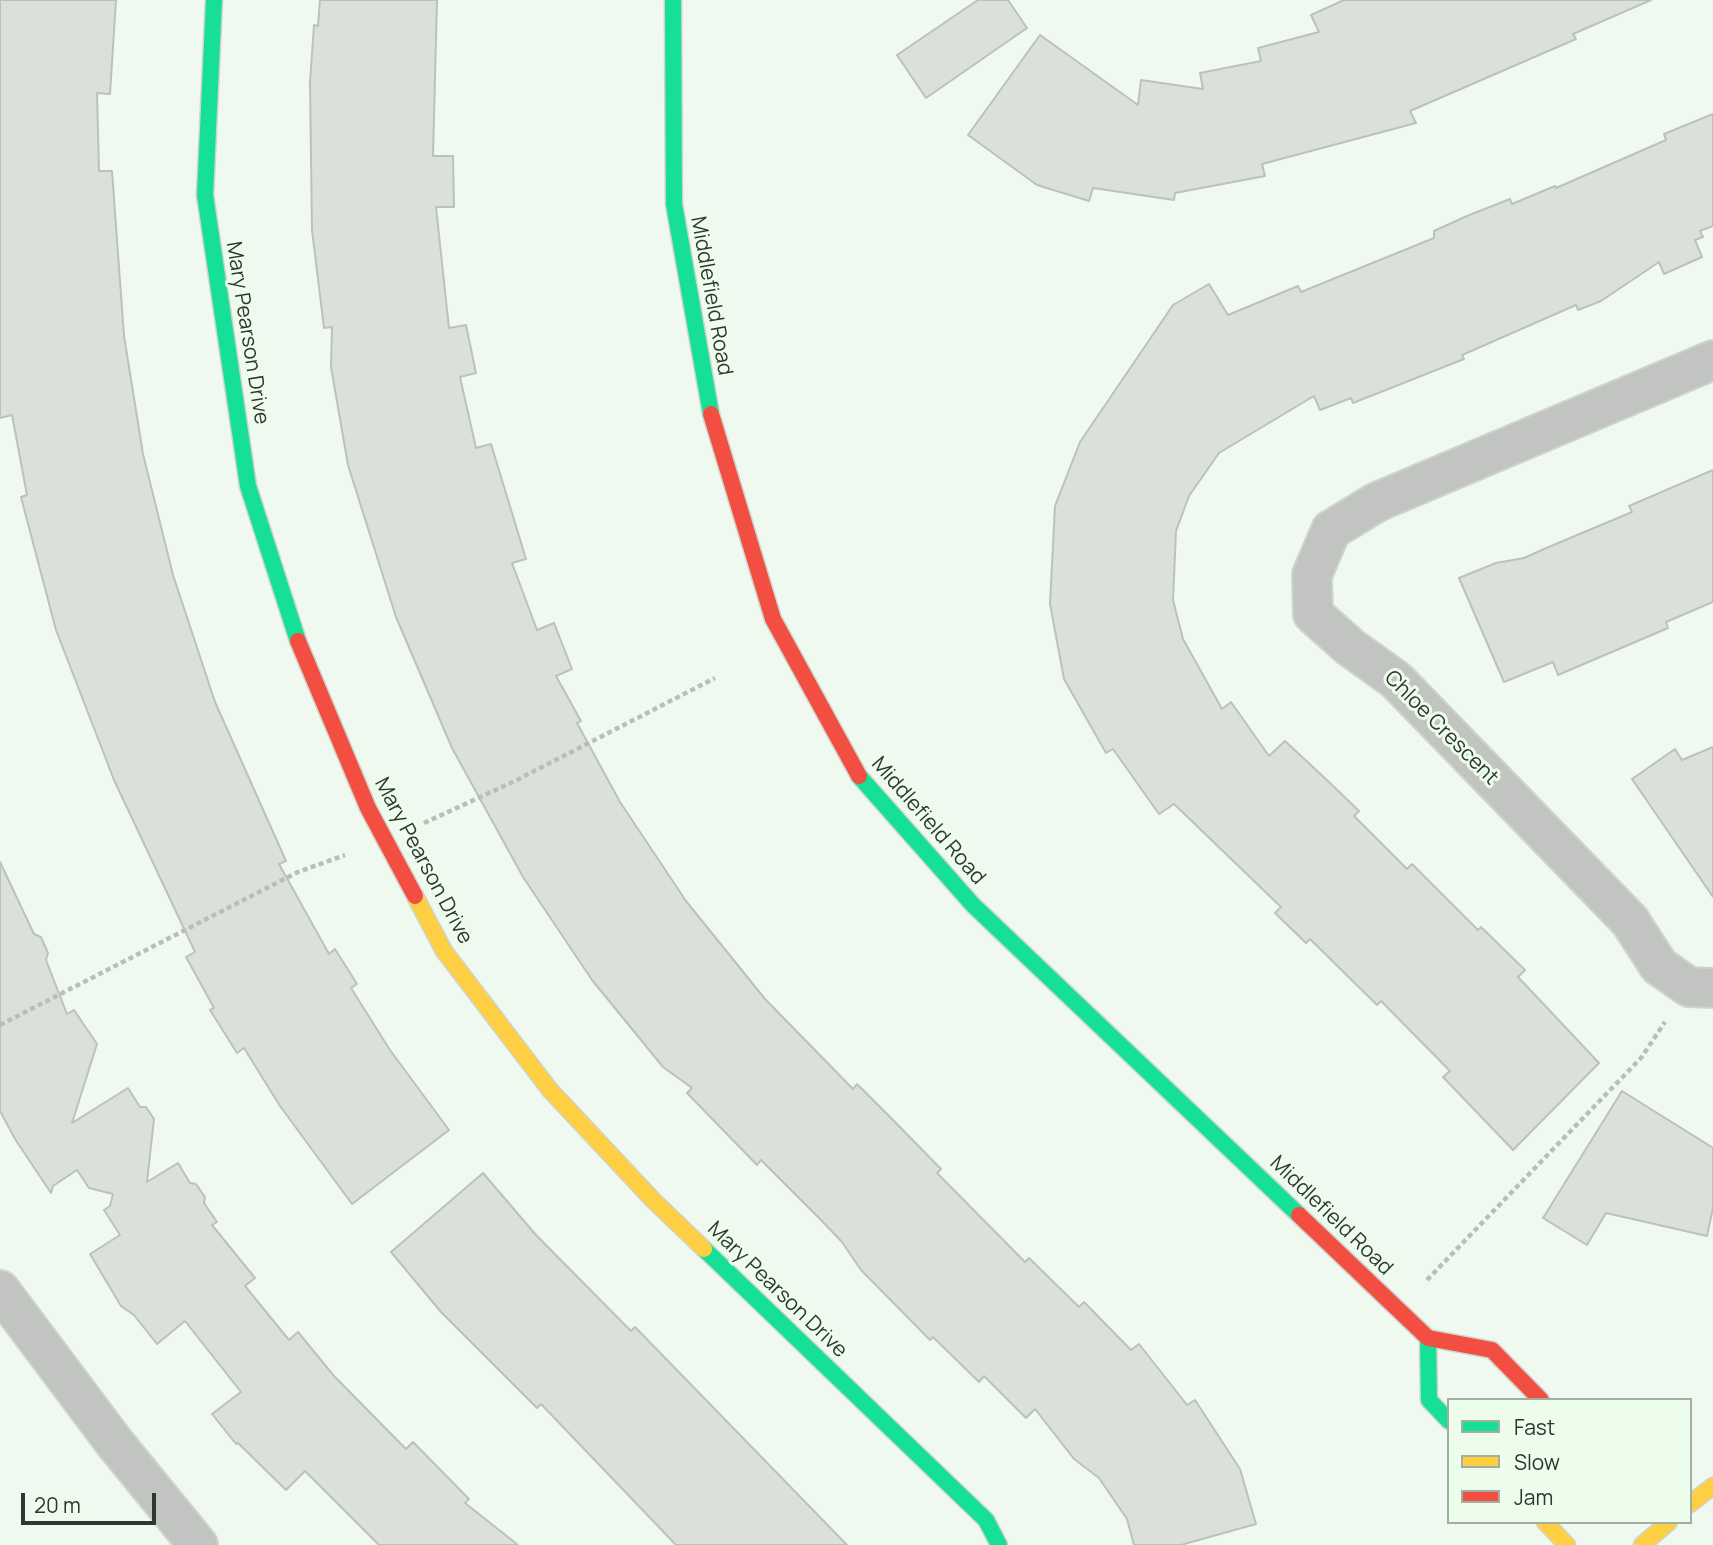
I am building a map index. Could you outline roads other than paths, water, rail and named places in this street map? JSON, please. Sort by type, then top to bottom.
[{"type":"main road","name":"Mary Pearson Drive","points":[[214,0],[205,195],[248,486],[303,658],[368,808],[444,951],[550,1090],[653,1200],[986,1520],[999,1545]]},
{"type":"main road","name":"Middlefield Road","points":[[673,0],[674,204],[713,426],[773,619],[856,773],[973,905],[1428,1338]]},
{"type":"main road","points":[[1447,1419],[1429,1400],[1428,1338],[1492,1350],[1539,1398]]},
{"type":"main road","points":[[1692,1502],[1713,1486]]},
{"type":"main road","points":[[1547,1524],[1567,1545]]},
{"type":"main road","points":[[1642,1545],[1666,1524]]},
{"type":"main road","points":[[1668,1524],[1681,1538]]},
{"type":"street","name":"Chloe Crescent","points":[[1701,988],[1660,966],[1630,921],[1396,680],[1350,647],[1313,614],[1312,575],[1331,530],[1377,502],[1713,360]]},
{"type":"street","points":[[0,1290],[114,1443],[198,1545]]}]
